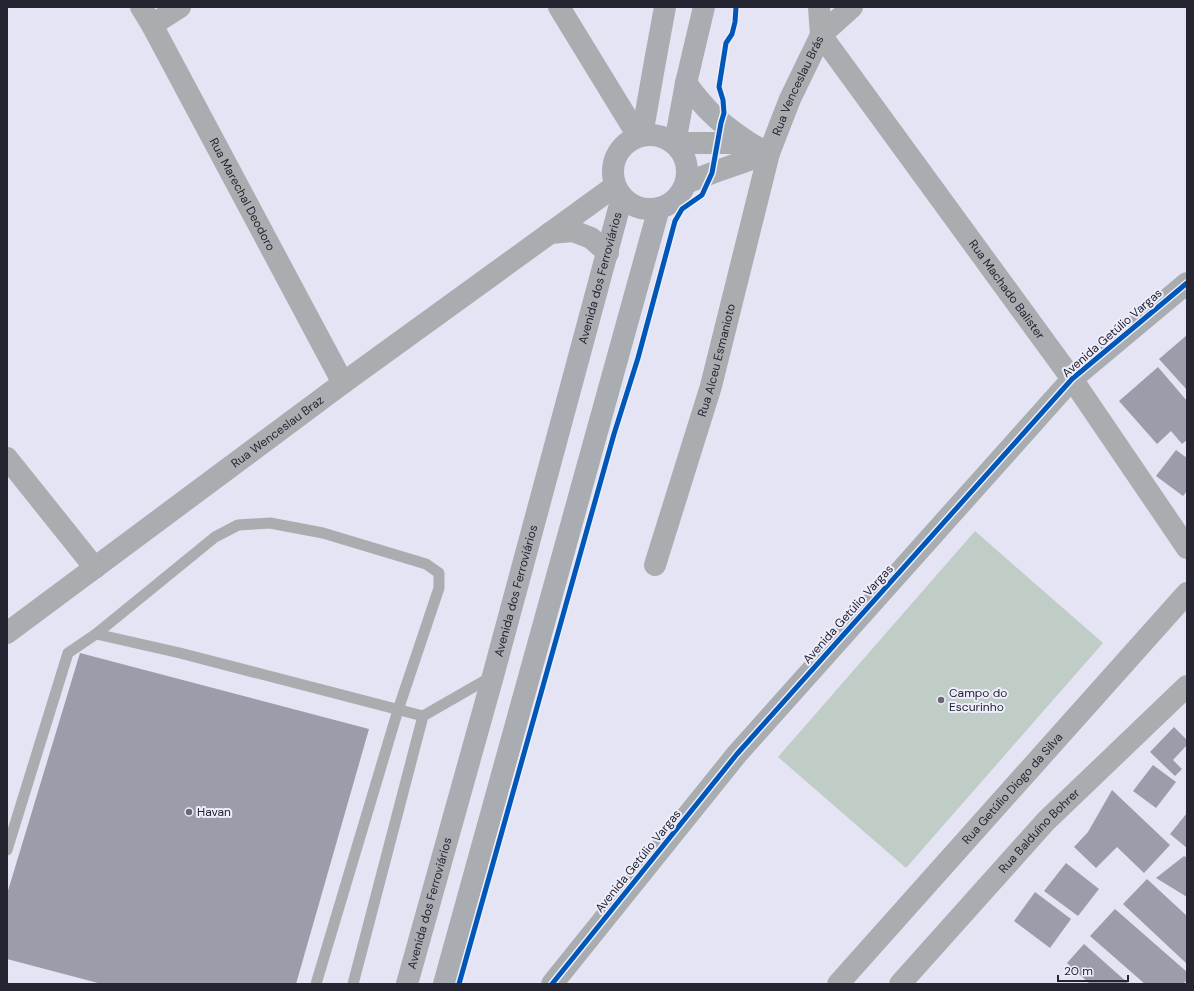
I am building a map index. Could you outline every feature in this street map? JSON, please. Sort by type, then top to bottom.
[{"type":"main road","points":[[640,135],[665,7]]},
{"type":"main road","points":[[675,143],[686,83],[704,7]]},
{"type":"main road","points":[[686,83],[696,98],[708,111],[730,130],[760,149]]},
{"type":"main road","points":[[654,134],[665,137],[675,143],[687,162],[688,172],[686,183],[680,195],[671,204],[659,208],[646,209],[633,205],[619,191],[612,171],[616,156],[625,144],[640,135],[654,134]]},
{"type":"main road","name":"Avenida dos Ferroviários","points":[[407,984],[493,676],[608,253],[619,191]]},
{"type":"main road","points":[[444,984],[659,208]]},
{"type":"street","points":[[147,16],[180,7]]},
{"type":"street","points":[[559,7],[640,135]]},
{"type":"street","points":[[819,7],[821,35]]},
{"type":"street","name":"Rua Venceslau Brás","points":[[760,149],[790,99],[821,35],[852,7]]},
{"type":"street","name":"Rua Marechal Deodoro","points":[[147,16],[343,383]]},
{"type":"street","name":"Rua Machado Balister","points":[[821,35],[1072,379],[1187,548]]},
{"type":"street","points":[[675,143],[718,143],[760,149]]},
{"type":"street","points":[[686,183],[720,170],[760,149]]},
{"type":"street","name":"Rua Alceu Esmanioto","points":[[655,564],[711,386],[760,149]]},
{"type":"street","name":"Rua Wenceslau Braz","points":[[7,633],[343,383],[550,233],[619,191]]},
{"type":"street","points":[[550,233],[573,231],[591,238],[608,253]]},
{"type":"street","name":"Avenida Getúlio Vargas","points":[[552,984],[737,754],[1072,379],[1187,283]]},
{"type":"street","points":[[7,458],[95,568]]},
{"type":"street","name":"Rua Getúlio Diogo da Silva","points":[[838,984],[1187,593]]},
{"type":"street","name":"Rua Balduíno Bohrer","points":[[900,984],[1046,821],[1187,686]]},
{"type":"lane","points":[[7,850],[68,653],[96,634],[215,536],[238,525],[270,523],[323,533],[426,564],[439,572],[439,588],[398,710],[316,984]]},
{"type":"lane","points":[[96,634],[180,653],[423,716],[493,676]]},
{"type":"lane","points":[[353,984],[423,716]]},
{"type":"shaded area","name":"Campo do Escurinho","points":[[975,531],[1103,643],[906,868],[778,757]]},
{"type":"building","points":[[1187,335],[1187,390],[1159,359]]},
{"type":"building","points":[[1158,367],[1187,401],[1187,440],[1182,444],[1171,431],[1157,444],[1119,401]]},
{"type":"building","points":[[1176,450],[1187,458],[1187,491],[1183,496],[1156,476]]},
{"type":"building","name":"Havan","points":[[80,653],[369,729],[296,984],[98,984],[7,959],[7,894]]},
{"type":"building","points":[[1174,727],[1187,740],[1187,745],[1173,760],[1182,769],[1175,776],[1150,752]]},
{"type":"building","points":[[1153,765],[1176,782],[1156,808],[1133,791]]},
{"type":"building","points":[[1112,790],[1170,845],[1144,873],[1117,847],[1096,868],[1074,847],[1088,832]]},
{"type":"building","points":[[1187,813],[1187,848],[1170,834]]},
{"type":"building","points":[[1184,856],[1187,858],[1187,897],[1156,878]]},
{"type":"building","points":[[1066,863],[1099,889],[1078,916],[1044,891]]},
{"type":"building","points":[[1147,879],[1187,916],[1187,964],[1123,904]]},
{"type":"building","points":[[1035,892],[1071,919],[1050,948],[1014,921]]},
{"type":"building","points":[[1115,909],[1187,972],[1187,980],[1183,984],[1145,984],[1090,936]]},
{"type":"building","points":[[1084,944],[1129,984],[1090,984],[1067,963]]},
{"type":"cycle path","points":[[459,984],[614,434],[638,358],[675,221],[682,209],[702,195],[712,173],[724,113],[723,100],[719,87],[726,43],[732,34],[735,22],[736,7]]},
{"type":"cycle path","points":[[552,984],[737,754],[1072,379],[1187,283]]},
{"type":"place","name":"Campo do Escurinho","points":[[941,700]]},
{"type":"place","name":"Havan","points":[[189,812]]}]
